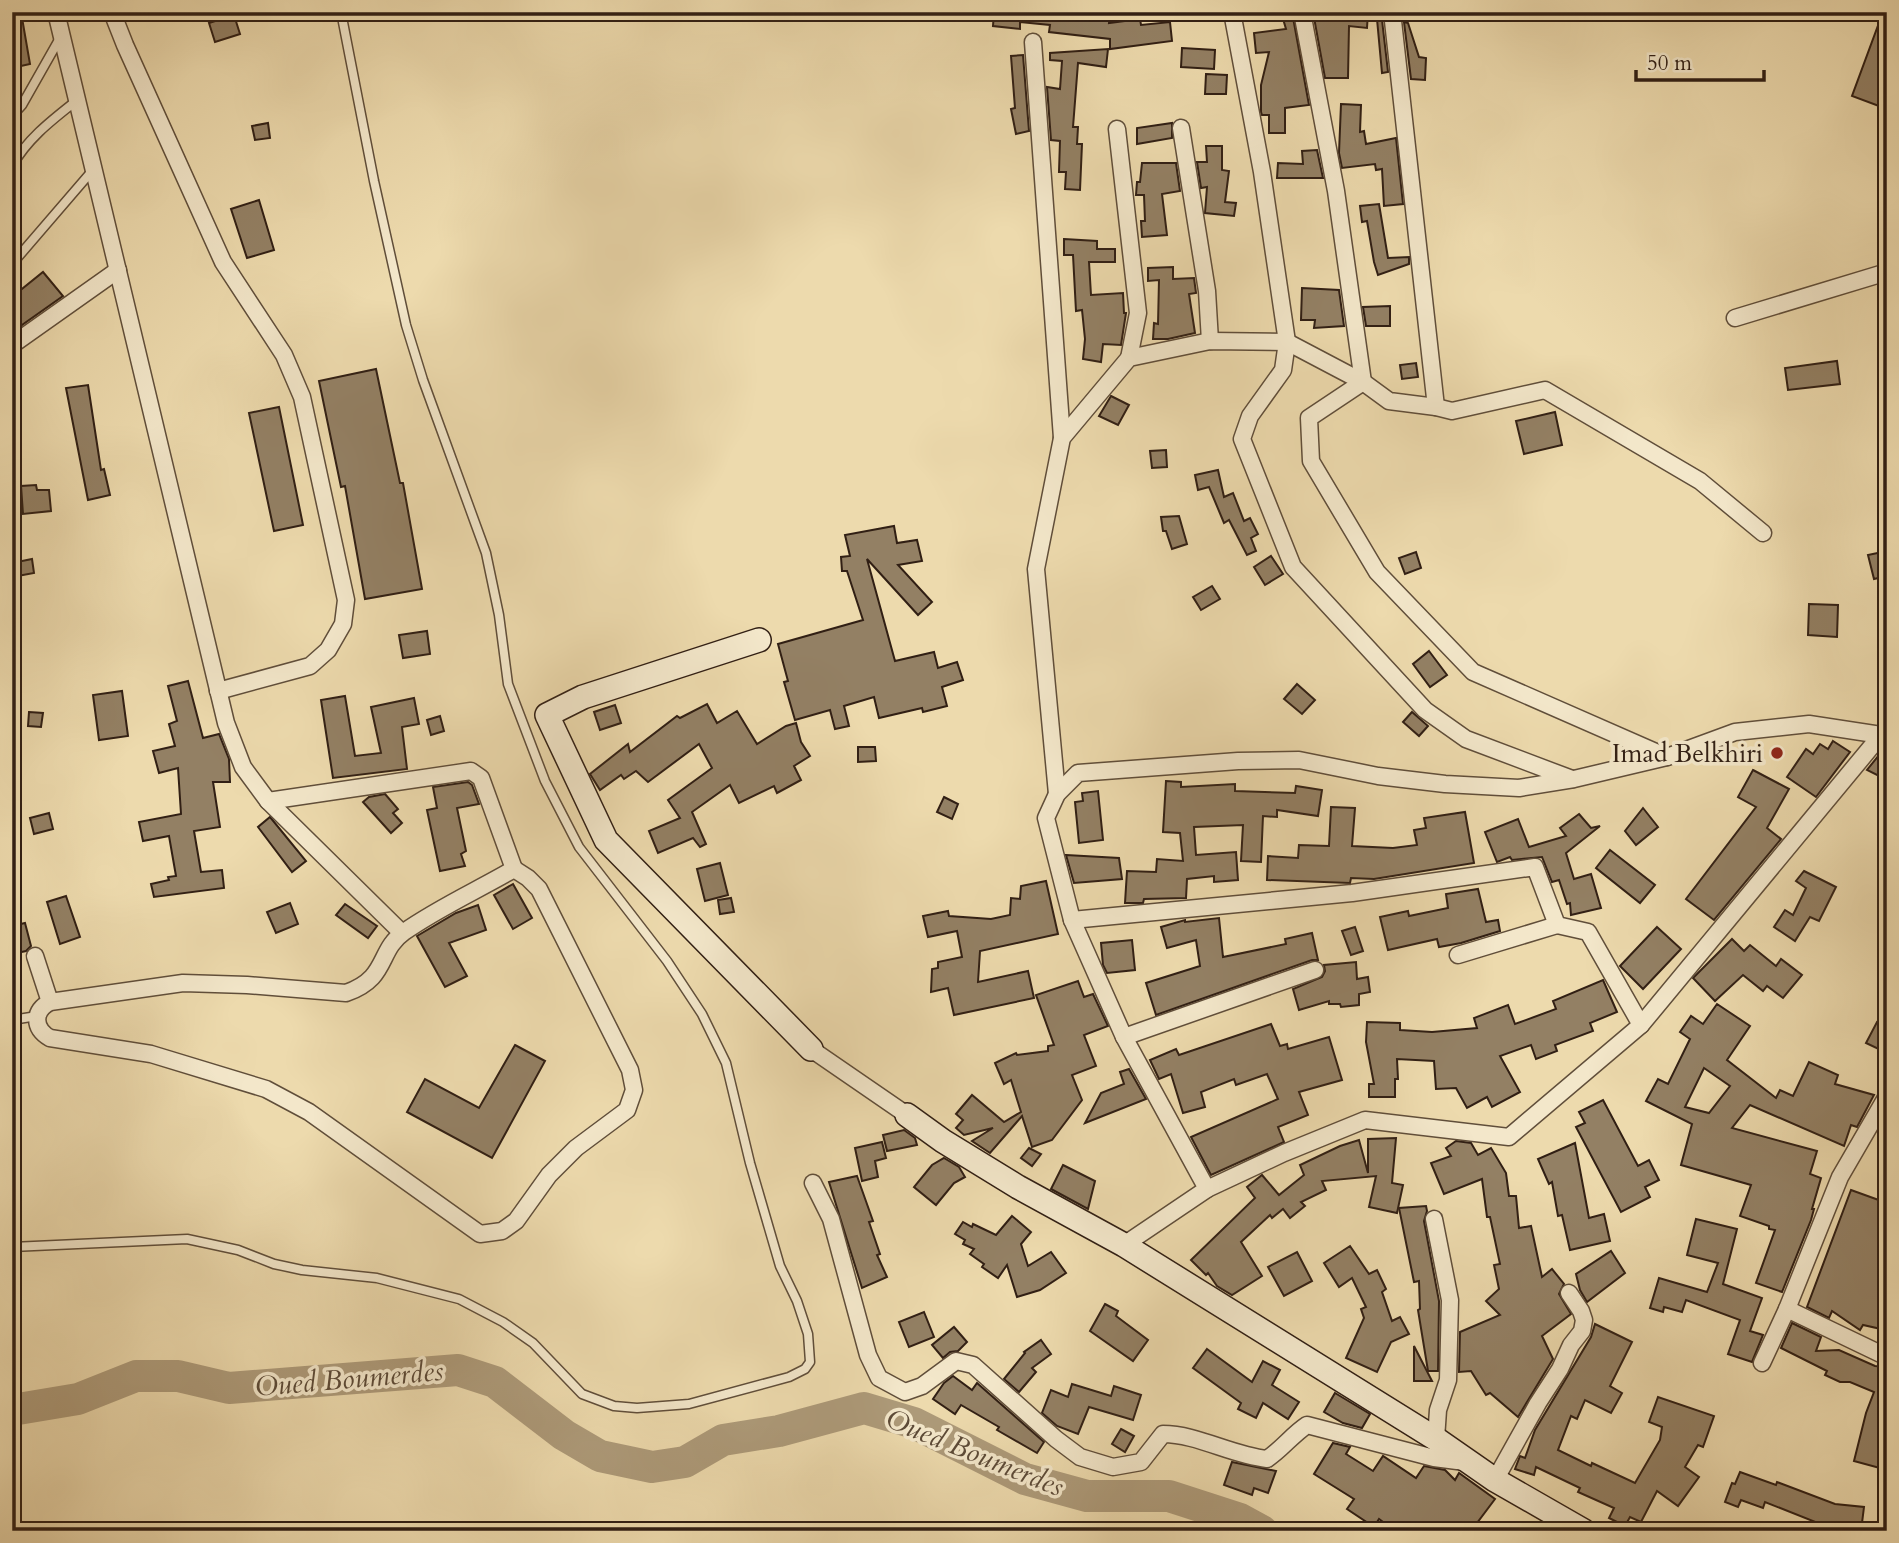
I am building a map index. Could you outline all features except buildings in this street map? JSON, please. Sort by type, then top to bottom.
[{"type":"street","points":[[56,12],[226,723],[243,767],[268,801],[402,933]]},
{"type":"street","points":[[112,12],[223,262],[284,355],[302,397],[346,600],[343,624],[328,650],[310,666],[218,691]]},
{"type":"street","points":[[1232,12],[1262,172],[1287,342],[1283,370],[1250,416],[1242,439],[1293,567],[1424,710],[1466,740],[1574,779]]},
{"type":"street","points":[[1302,12],[1335,191],[1363,382]]},
{"type":"street","points":[[1392,12],[1436,407]]},
{"type":"street","points":[[1033,42],[1062,438],[1037,569],[1058,794]]},
{"type":"street","points":[[1181,128],[1207,291],[1210,341]]},
{"type":"street","points":[[1062,438],[1129,358],[1138,313],[1117,129]]},
{"type":"street","points":[[12,345],[118,271]]},
{"type":"street","points":[[1735,318],[1887,272]]},
{"type":"street","points":[[1129,358],[1210,341],[1287,342],[1363,382],[1389,401],[1452,411],[1545,390],[1700,481],[1763,533]]},
{"type":"street","points":[[1363,382],[1309,418],[1311,461],[1377,572],[1473,672],[1667,757]]},
{"type":"street","points":[[759,640],[583,697],[547,715],[606,840],[811,1049],[943,1141],[1018,1187],[1124,1245],[1436,1438],[1495,1480],[1584,1531]]},
{"type":"street","points":[[1207,1189],[1124,1037],[1072,920],[1046,818],[1058,794],[1078,774],[1238,761],[1299,760],[1378,776],[1445,784],[1519,788],[1574,779],[1667,757],[1734,732],[1809,724],[1884,733]]},
{"type":"street","points":[[1124,1245],[1207,1189],[1284,1153],[1365,1120],[1509,1137],[1641,1025],[1884,733]]},
{"type":"street","points":[[268,801],[471,771],[481,778],[514,869],[539,889],[630,1070],[634,1090],[627,1110],[576,1148],[549,1175],[516,1221],[502,1231],[480,1234],[309,1112],[266,1089],[151,1054],[50,1038],[42,1034],[37,1025],[37,1016],[42,1007],[51,1002],[183,982],[346,993],[362,988],[374,978],[402,933],[514,869]]},
{"type":"street","points":[[1072,920],[1352,892],[1535,867],[1557,925]]},
{"type":"street","points":[[1458,956],[1557,925],[1588,932],[1641,1025]]},
{"type":"street","points":[[35,956],[51,1002]]},
{"type":"street","points":[[1124,1037],[1315,970]]},
{"type":"street","points":[[1762,1363],[1787,1309],[1840,1177],[1887,1096]]},
{"type":"street","points":[[813,1183],[831,1219],[868,1355],[878,1378],[905,1392],[922,1386],[956,1361],[973,1365],[1080,1457],[1113,1467],[1141,1462],[1163,1434],[1178,1434],[1245,1456],[1267,1459],[1307,1425],[1434,1458],[1467,1462]]},
{"type":"street","points":[[1434,1219],[1450,1300],[1448,1380],[1438,1410],[1436,1438]]},
{"type":"street","points":[[1495,1480],[1582,1331],[1584,1320],[1581,1311],[1569,1293]]},
{"type":"street","points":[[1787,1309],[1887,1357]]},
{"type":"lane","points":[[12,1247],[187,1239],[238,1250],[274,1264],[377,1278],[459,1299],[503,1322],[533,1343],[582,1394],[614,1406],[637,1408],[689,1404],[789,1377],[805,1369],[810,1362],[808,1334],[797,1301],[780,1266],[750,1164],[726,1063],[702,1014],[667,961],[579,847],[545,781],[512,696],[496,596],[486,553],[423,380],[407,325],[374,181],[341,12]]},
{"type":"lane","points":[[12,116],[22,105],[61,36]]},
{"type":"lane","points":[[12,166],[41,128],[76,102]]},
{"type":"lane","points":[[12,264],[94,169]]},
{"type":"lane","points":[[12,1020],[37,1016]]},
{"type":"waterway","name":"Oued Boumerdes","points":[[12,1410],[78,1399],[136,1376],[178,1376],[229,1388],[458,1370],[495,1382],[564,1435],[600,1456],[652,1467],[685,1462],[723,1440],[779,1431],[864,1408],[914,1423],[1025,1479],[1087,1496],[1169,1496],[1240,1519],[1262,1531]]},
{"type":"place","name":"Imad Belkhiri","points":[[1777,753]]}]
